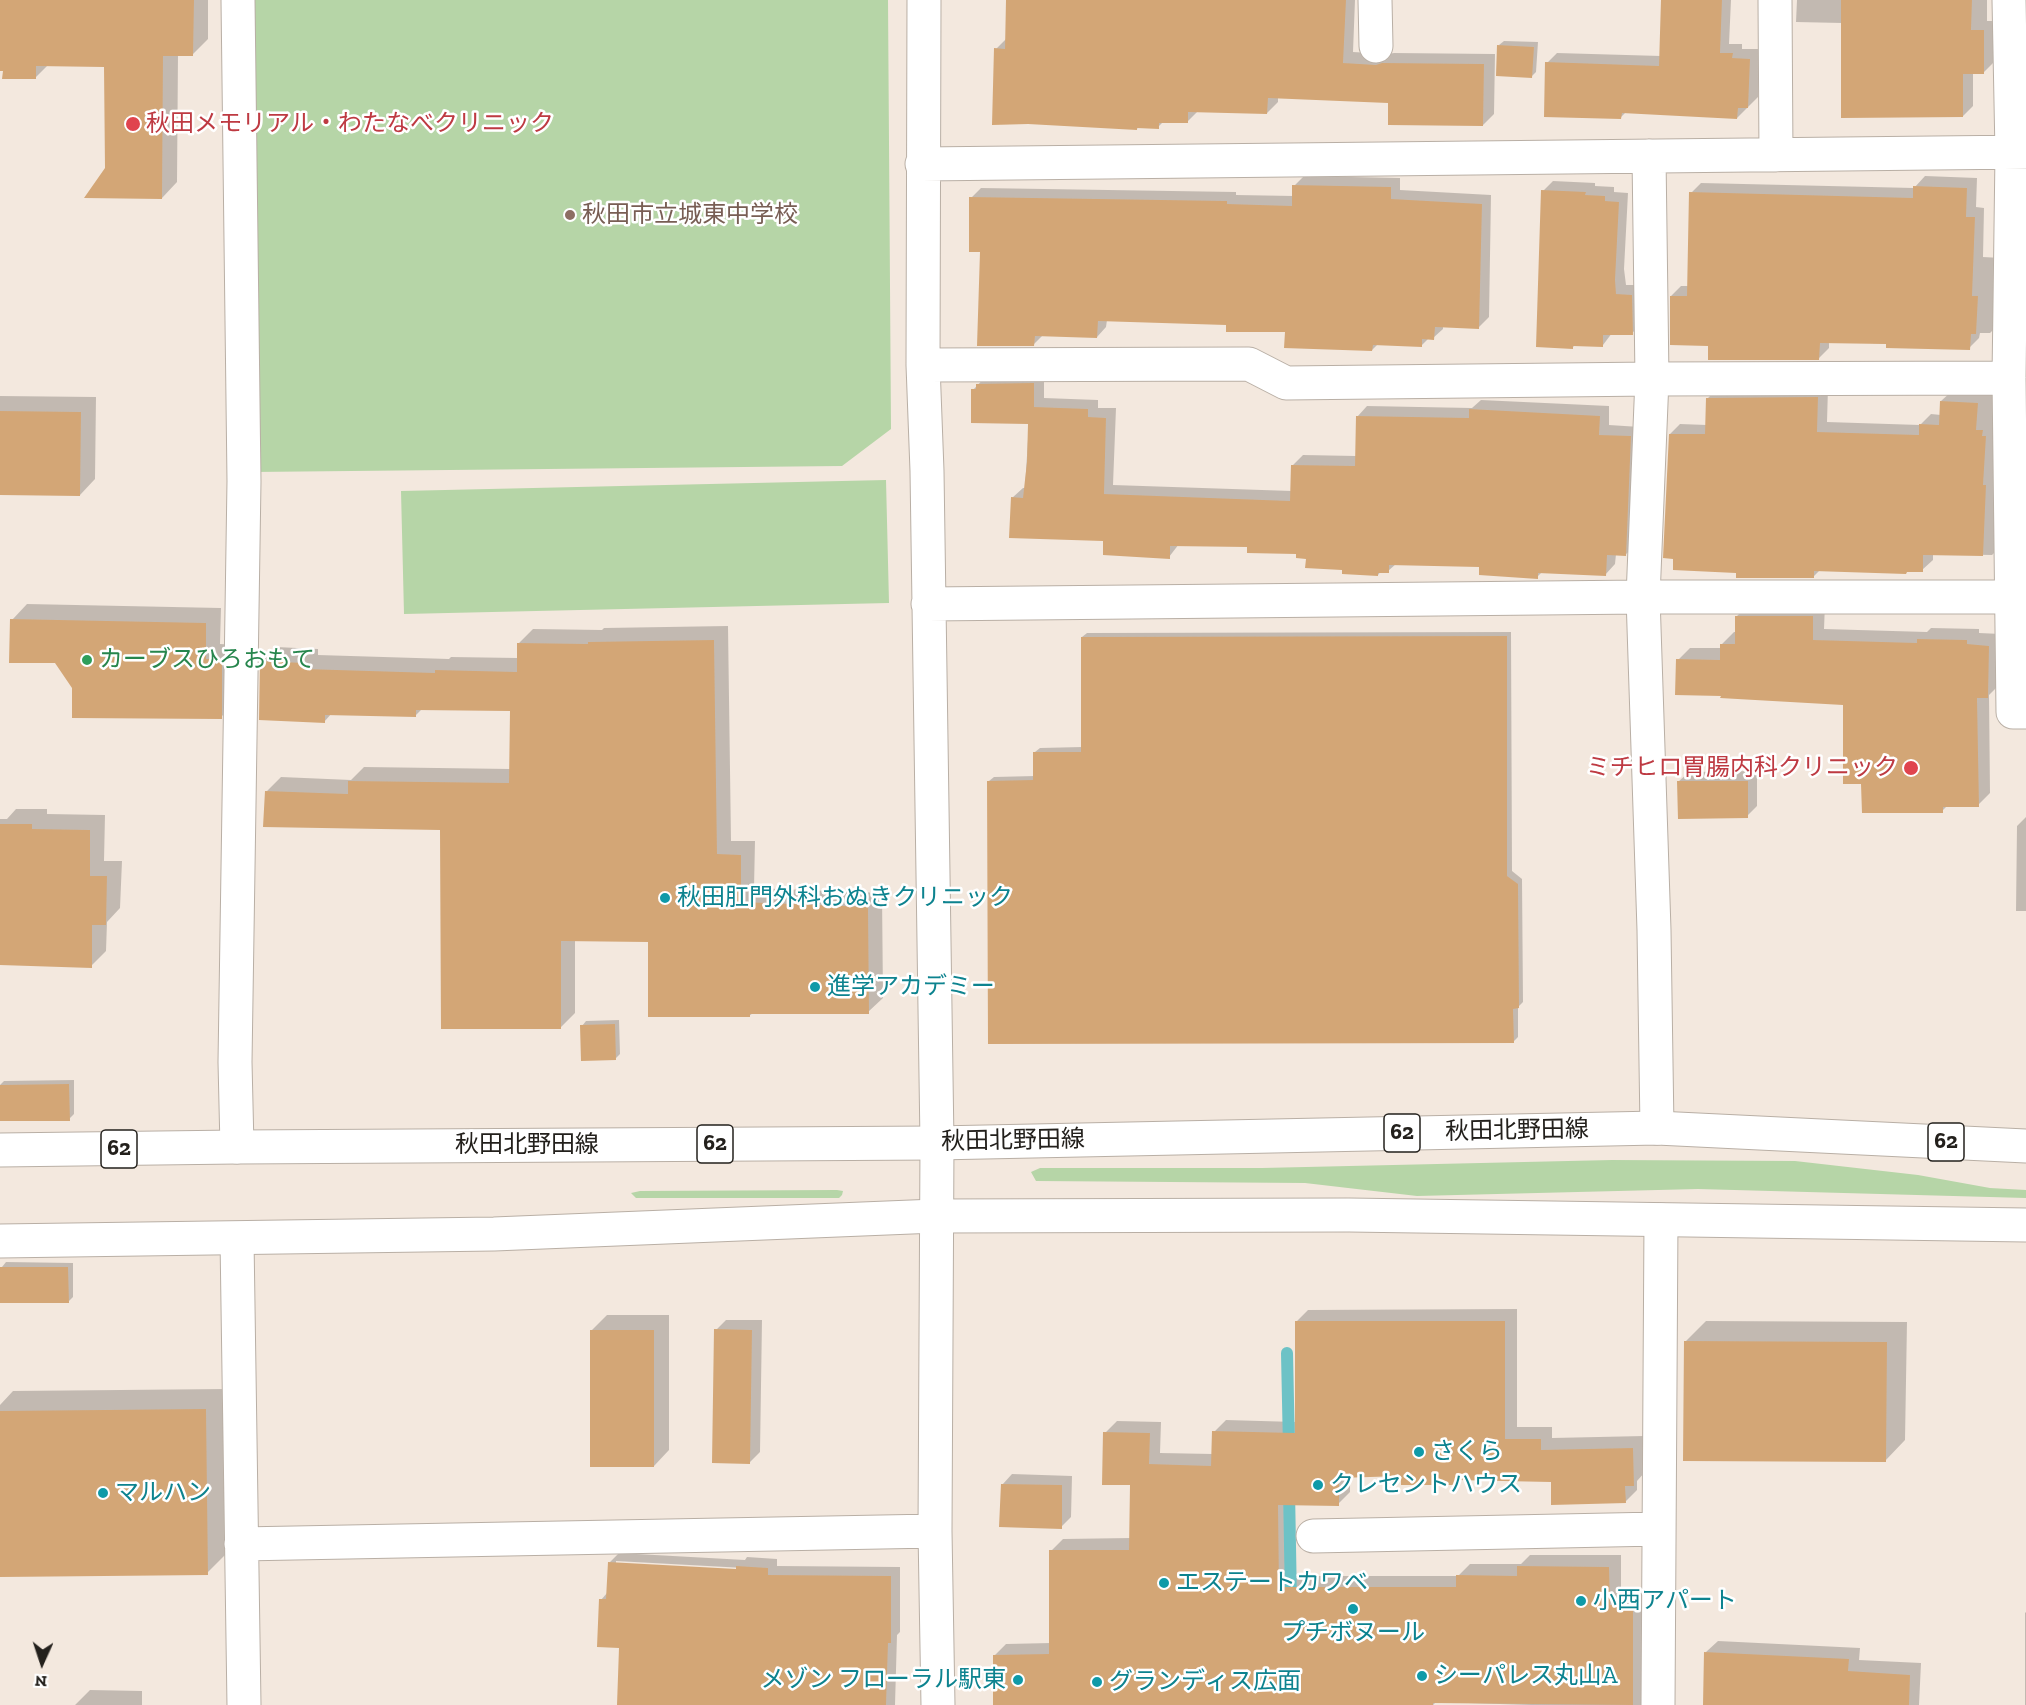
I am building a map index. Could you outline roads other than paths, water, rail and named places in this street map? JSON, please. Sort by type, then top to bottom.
[{"type":"street","points":[[237,1147],[235,1062],[244,481],[238,0]]},
{"type":"street","points":[[924,0],[923,365],[927,471],[938,1143],[935,1531],[938,1705]]},
{"type":"street","points":[[1375,0],[1376,46]]},
{"type":"street","points":[[1775,0],[1776,155]]},
{"type":"street","points":[[2009,0],[2019,152],[2009,378],[2013,712],[2026,712]]},
{"type":"street","points":[[922,164],[2019,152]]},
{"type":"street","points":[[1649,156],[1652,379],[1643,597],[1657,1128]]},
{"type":"street","points":[[923,365],[1249,364],[1286,383],[2009,378]]},
{"type":"street","points":[[928,604],[1643,597],[2012,597]]},
{"type":"street","name":"秋田北野田線","points":[[0,1150],[938,1143],[1657,1128],[2026,1146]]},
{"type":"street","points":[[0,1241],[494,1234],[936,1216],[1349,1215],[2026,1225]]},
{"type":"street","points":[[1658,1705],[1661,1220]]},
{"type":"street","points":[[237,1239],[244,1705]]},
{"type":"street","points":[[1313,1536],[1659,1528]]},
{"type":"street","points":[[241,1544],[935,1531]]},
{"type":"waterway","points":[[1287,1353],[1289,1449]]},
{"type":"waterway","points":[[1289,1490],[1291,1602]]},
{"type":"place","name":"秋田メモリアル・わたなべクリニック","points":[[133,124]]},
{"type":"place","name":"秋田市立城東中学校","points":[[570,215]]},
{"type":"place","name":"カーブスひろおもて","points":[[87,660]]},
{"type":"place","name":"ミチヒロ胃腸内科クリニック","points":[[1911,768]]},
{"type":"place","name":"秋田肛門外科おぬきクリニック","points":[[665,898]]},
{"type":"place","name":"進学アカデミー","points":[[815,987]]},
{"type":"place","name":"さくら","points":[[1419,1452]]},
{"type":"place","name":"クレセントハウス","points":[[1318,1485]]},
{"type":"place","name":"マルハン","points":[[103,1493]]},
{"type":"place","name":"エステートカワベ","points":[[1164,1583]]},
{"type":"place","name":"小西アパート","points":[[1581,1601]]},
{"type":"place","name":"プチボヌール","points":[[1353,1609]]},
{"type":"place","name":"シーパレス丸山A","points":[[1422,1676]]},
{"type":"place","name":"メゾン フローラル駅東","points":[[1018,1680]]},
{"type":"place","name":"グランディス広面","points":[[1097,1682]]}]
